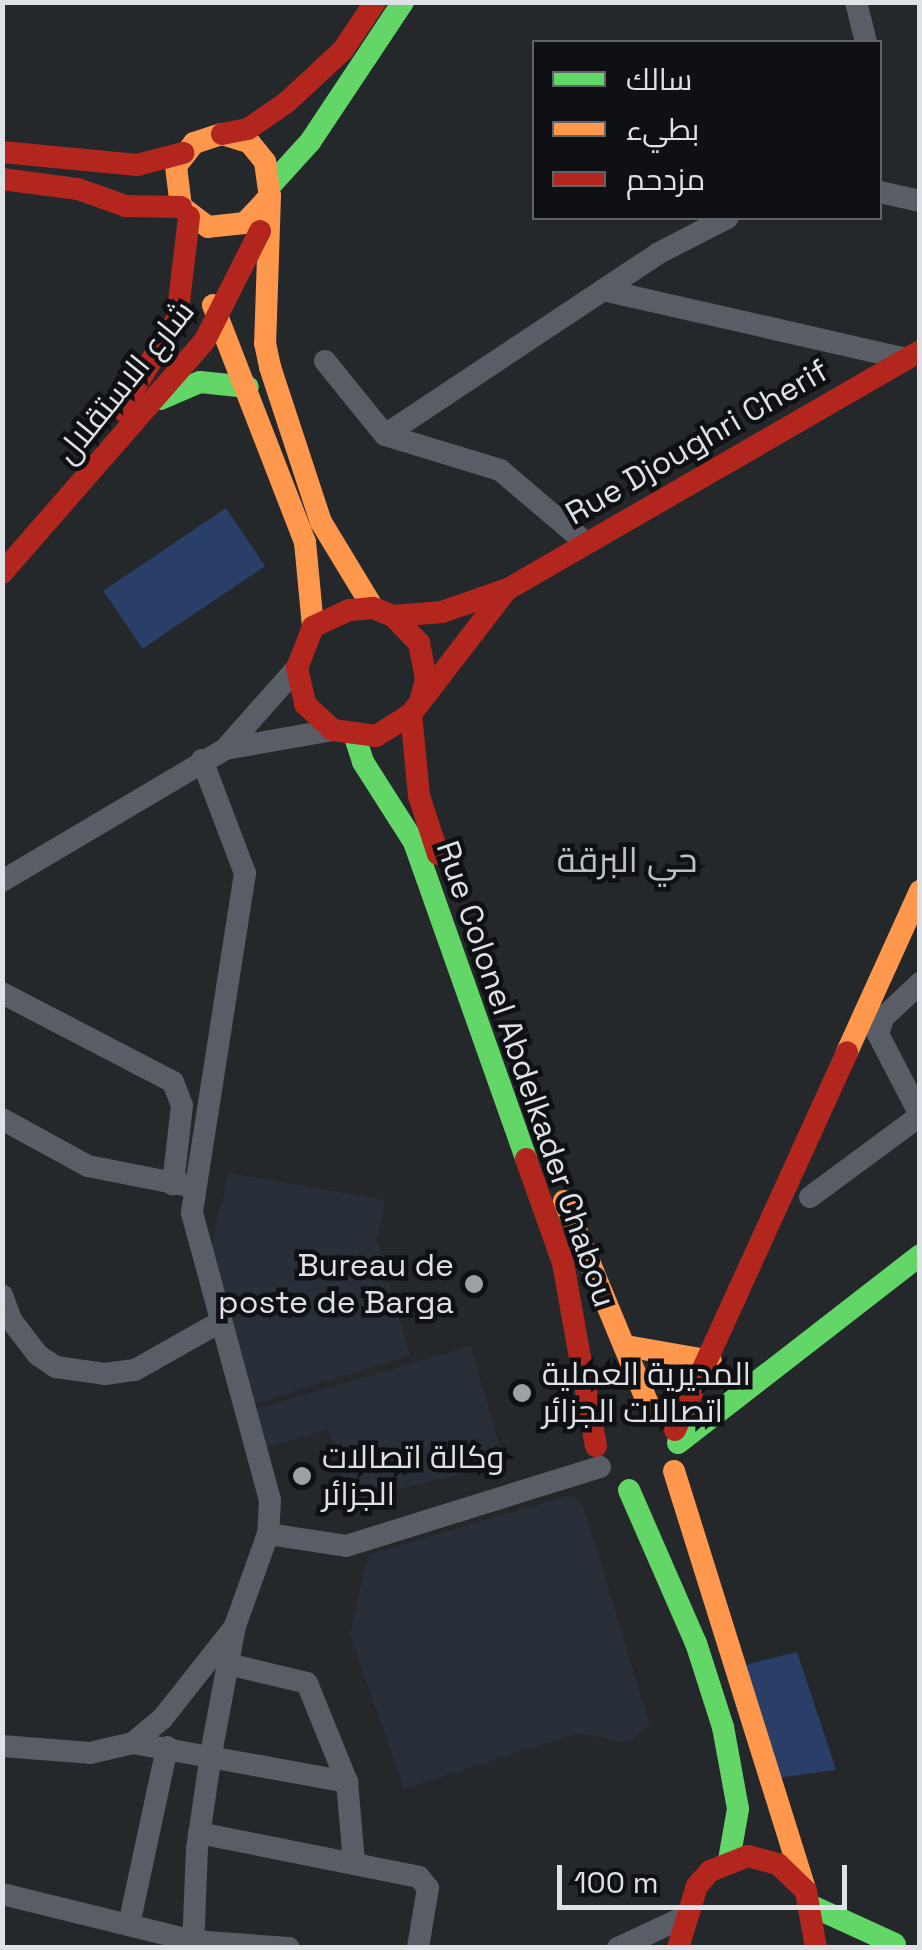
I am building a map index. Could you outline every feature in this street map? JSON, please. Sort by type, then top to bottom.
[{"type":"main road","points":[[2,152],[137,165],[183,153],[222,134],[248,129],[298,93],[343,50],[376,2]]},
{"type":"main road","points":[[2,180],[78,189],[126,206],[185,212],[227,229],[267,198],[310,142],[403,2]]},
{"type":"main road","points":[[222,134],[258,151],[267,198],[265,343],[278,400],[321,522],[383,612],[419,643],[426,680],[416,706]]},
{"type":"main road","points":[[183,153],[174,180],[185,212]]},
{"type":"main road","name":"شارع الاستقلال","points":[[2,573],[156,401],[222,315],[259,244],[267,198]]},
{"type":"main road","name":"شارع الاستقلال","points":[[2,540],[142,384],[176,319],[186,272],[185,212]]},
{"type":"main road","points":[[186,272],[222,315],[305,542],[312,627],[297,668],[306,704],[344,734],[386,732],[416,706],[508,589]]},
{"type":"main road","name":"Rue Djoughri Cherif","points":[[508,589],[913,355]]},
{"type":"main road","points":[[156,401],[200,382],[248,387]]},
{"type":"main road","points":[[312,627],[350,610],[442,612],[508,589]]},
{"type":"main road","name":"Rue Colonel Abdelkader Chabou","points":[[416,706],[419,796],[434,842],[588,1264],[650,1409]]},
{"type":"main road","name":"Rue Colonel Abdelkader Chabou","points":[[344,734],[414,842],[562,1263],[598,1457]]},
{"type":"main road","points":[[816,1948],[810,1899],[779,1788],[674,1471],[677,1436],[920,892]]},
{"type":"main road","points":[[677,1436],[920,1255]]},
{"type":"main road","points":[[626,1346],[711,1360]]},
{"type":"main road","points":[[677,1436],[650,1409],[618,1412],[598,1457],[629,1490],[696,1643],[723,1726],[738,1808],[730,1860]]},
{"type":"main road","points":[[629,1490],[654,1488],[674,1471]]},
{"type":"main road","points":[[678,1948],[682,1918],[697,1886],[730,1860],[748,1856],[778,1864],[810,1899],[892,1946],[920,1932]]},
{"type":"street","points":[[856,2],[866,40]]},
{"type":"street","points":[[882,192],[920,202]]},
{"type":"street","points":[[385,435],[603,290],[724,220]]},
{"type":"street","points":[[603,290],[913,355]]},
{"type":"street","points":[[324,361],[385,435],[500,470],[586,544]]},
{"type":"street","points":[[2,881],[225,748],[297,668]]},
{"type":"street","points":[[225,748],[344,734]]},
{"type":"street","points":[[183,1185],[245,873],[202,760]]},
{"type":"street","points":[[810,1197],[920,1115],[878,1034],[883,1018],[920,983]]},
{"type":"street","points":[[2,993],[173,1082],[182,1106],[183,1185],[195,1237],[270,1500],[268,1534],[236,1626],[211,1754],[199,1833],[194,1944]]},
{"type":"street","points":[[2,1119],[58,1155],[124,1178],[183,1185]]},
{"type":"street","points":[[2,1295],[11,1320],[38,1355],[56,1367],[104,1374],[135,1370],[218,1323]]},
{"type":"street","points":[[268,1534],[346,1546],[598,1457]]},
{"type":"street","points":[[133,1743],[162,1718],[236,1626]]},
{"type":"street","points":[[228,1664],[306,1683],[347,1782],[354,1862]]},
{"type":"street","points":[[2,1746],[90,1753],[133,1743],[211,1754],[347,1782]]},
{"type":"street","points":[[128,1925],[167,1748]]},
{"type":"street","points":[[199,1833],[354,1862],[424,1882],[418,1948]]},
{"type":"street","points":[[2,1894],[194,1944],[289,1948]]},
{"type":"street","points":[[618,1948],[682,1918]]},
{"type":"shaded area","points":[[226,508],[265,566],[142,649],[103,591]]},
{"type":"shaded area","points":[[229,1173],[385,1200],[377,1239],[410,1355],[244,1407],[202,1260],[212,1243]]},
{"type":"shaded area","points":[[471,1346],[504,1463],[351,1501],[328,1429],[258,1450],[246,1412]]},
{"type":"shaded area","points":[[571,1495],[583,1505],[650,1726],[627,1743],[578,1733],[404,1789],[350,1634],[368,1555]]},
{"type":"shaded area","points":[[797,1652],[836,1770],[776,1778],[737,1667]]},
{"type":"traffic: fast","points":[[269,187],[310,142],[403,2]]},
{"type":"traffic: fast","points":[[160,399],[200,382],[248,387]]},
{"type":"traffic: fast","points":[[355,737],[363,762],[414,842],[526,1159]]},
{"type":"traffic: fast","points":[[678,1443],[920,1255]]},
{"type":"traffic: fast","points":[[629,1490],[696,1643],[723,1727],[738,1809],[729,1860]]},
{"type":"traffic: fast","points":[[814,1907],[895,1944]]},
{"type":"traffic: slow","points":[[270,196],[245,223],[208,227],[181,207],[176,166],[194,143],[222,134],[249,142],[265,162],[270,196],[265,343],[270,367],[321,522],[373,608]]},
{"type":"traffic: slow","points":[[213,305],[305,542],[313,627]]},
{"type":"traffic: slow","points":[[847,1052],[920,891]]},
{"type":"traffic: slow","points":[[564,1201],[650,1409]]},
{"type":"traffic: slow","points":[[626,1346],[711,1361]]},
{"type":"traffic: slow","points":[[674,1471],[806,1891]]},
{"type":"traffic: jam","points":[[222,134],[248,129],[287,102],[343,50],[375,2]]},
{"type":"traffic: jam","points":[[2,152],[137,165],[183,153]]},
{"type":"traffic: jam","points":[[2,179],[78,189],[126,206],[181,207]]},
{"type":"traffic: jam","points":[[121,410],[177,319],[189,217]]},
{"type":"traffic: jam","points":[[2,573],[205,340],[260,231]]},
{"type":"traffic: jam","points":[[393,616],[442,612],[508,589],[920,351]]},
{"type":"traffic: jam","points":[[421,698],[426,679],[419,643],[393,616],[373,608],[349,610],[313,627],[297,668],[305,704],[333,730],[376,736],[411,714],[505,592]]},
{"type":"traffic: jam","points":[[411,714],[419,796],[438,854]]},
{"type":"traffic: jam","points":[[675,1430],[847,1052]]},
{"type":"traffic: jam","points":[[526,1159],[563,1263],[596,1446]]},
{"type":"traffic: jam","points":[[678,1948],[697,1886],[710,1871],[748,1856],[778,1864],[806,1891],[816,1948]]},
{"type":"place","name":"Bureau de poste de Barga","points":[[474,1284]]},
{"type":"place","name":"المديرية العملية اتصالات الجزائر","points":[[522,1393]]},
{"type":"place","name":"وكالة اتصالات الجزائر","points":[[302,1476]]},
{"type":"district","name":"حي البرقة","points":[[627,860]]}]
